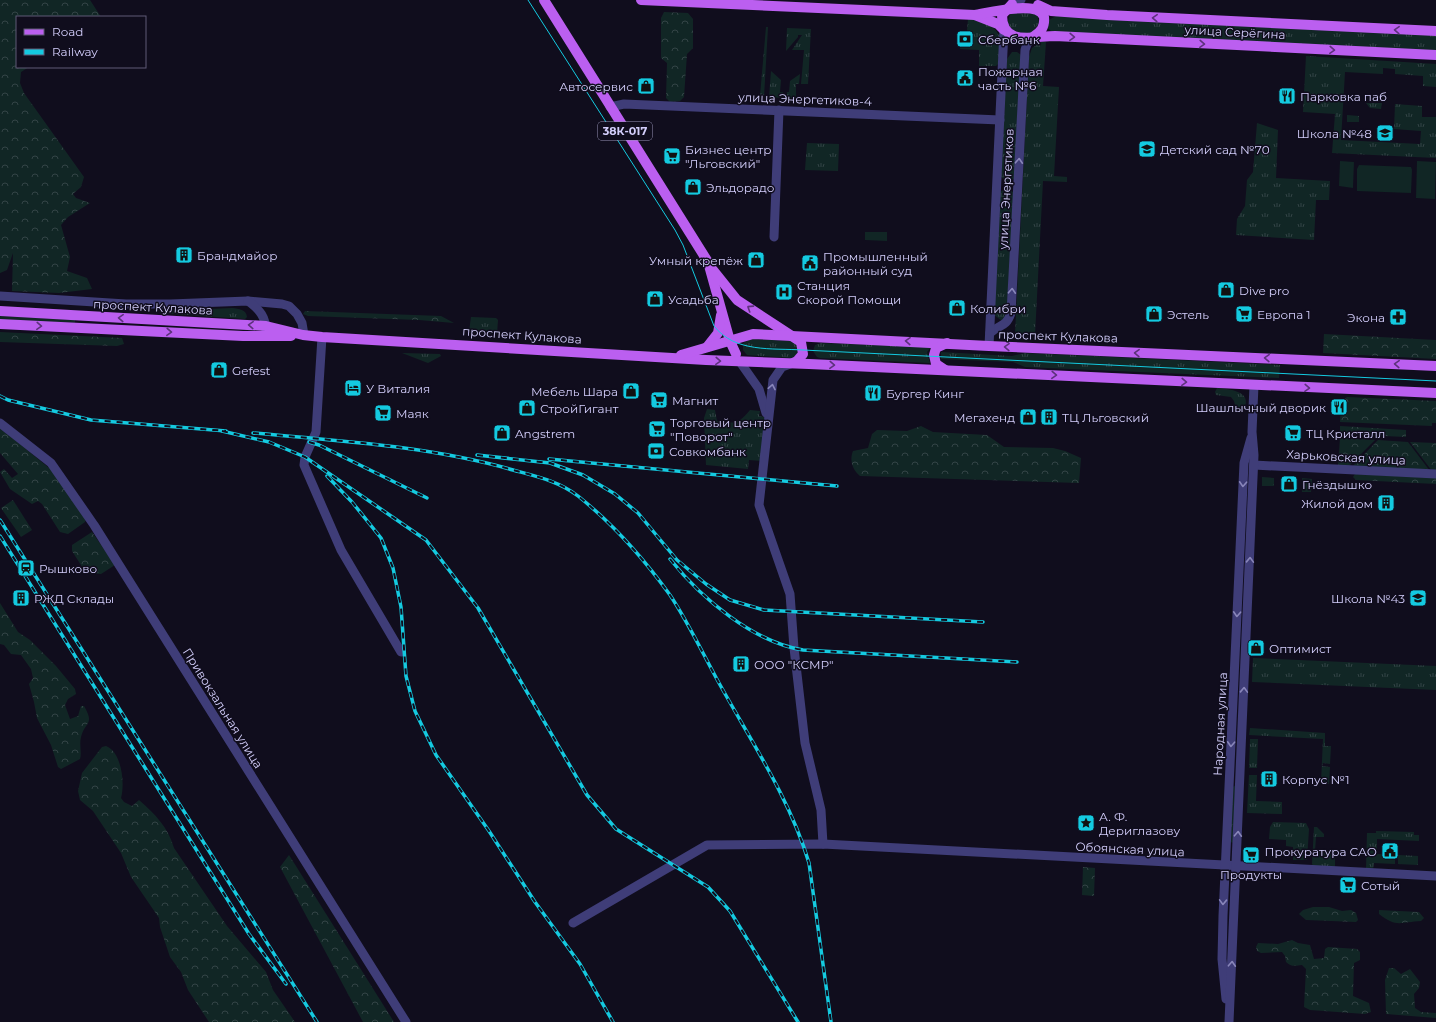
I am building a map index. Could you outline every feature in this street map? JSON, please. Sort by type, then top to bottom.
[{"type":"main road","name":"38К-017","points":[[544,0],[610,108],[708,262]]},
{"type":"main road","points":[[641,0],[975,15],[998,24],[1014,37],[1033,38],[1043,28],[1044,22],[1044,15],[1037,3],[1017,2],[975,15]]},
{"type":"main road","points":[[1004,30],[1002,15],[1017,2]]},
{"type":"main road","name":"улица Серёгина","points":[[1037,3],[1051,11],[1107,15],[1436,31]]},
{"type":"main road","name":"улица Серёгина","points":[[1033,38],[1055,36],[1436,55]]},
{"type":"main road","points":[[708,262],[730,340],[738,358]]},
{"type":"main road","name":"проспект Кулакова","points":[[708,262],[737,300],[794,336],[1436,366]]},
{"type":"main road","points":[[702,350],[710,345],[718,333],[721,318],[718,294]]},
{"type":"main road","name":"проспект Кулакова","points":[[0,311],[266,331],[322,337],[669,357],[738,358],[793,363]]},
{"type":"main road","name":"проспект Кулакова","points":[[0,324],[266,331]]},
{"type":"main road","points":[[738,358],[736,345],[739,339],[752,334]]},
{"type":"main road","points":[[669,357],[702,350],[752,334],[794,336],[801,342],[803,350],[801,358],[793,363]]},
{"type":"main road","points":[[945,370],[936,364],[934,355],[936,348],[947,343]]},
{"type":"main road","points":[[793,363],[1254,386],[1436,393]]},
{"type":"street","name":"улица Энергетиков","points":[[989,346],[1004,30]]},
{"type":"street","name":"улица Энергетиков","points":[[990,333],[997,327],[1005,324],[1009,320],[1011,313],[1025,50],[1027,44],[1033,38]]},
{"type":"street","name":"улица Энергетиков-4","points":[[610,108],[624,104],[1000,120]]},
{"type":"street","points":[[774,237],[779,110]]},
{"type":"street","points":[[0,296],[126,304],[248,301],[289,306],[297,314],[302,323],[303,335]]},
{"type":"street","points":[[248,301],[262,314],[266,331]]},
{"type":"street","points":[[322,337],[316,432],[305,457],[304,465],[341,550],[400,652]]},
{"type":"street","points":[[738,358],[759,389],[763,399],[768,422]]},
{"type":"street","points":[[793,363],[782,367],[773,380],[759,505],[790,594],[794,648],[805,743],[821,810],[823,844]]},
{"type":"street","name":"Народная улица","points":[[1229,1019],[1254,465],[1252,432],[1254,386]]},
{"type":"street","name":"Привокзальная улица","points":[[0,423],[51,462],[94,525],[406,1022]]},
{"type":"street","name":"Народная улица","points":[[1229,1019],[1222,959],[1225,865],[1244,463],[1252,432]]},
{"type":"street","name":"Харьковская улица","points":[[1244,463],[1249,468],[1254,465],[1436,474]]},
{"type":"street","name":"Обоянская улица","points":[[573,924],[707,845],[823,844],[1436,876]]},
{"type":"green space","points":[[0,0],[90,0],[100,16],[16,16],[16,68],[27,68],[21,72],[20,83],[24,93],[84,177],[81,187],[73,194],[76,198],[90,203],[68,217],[61,225],[70,257],[67,271],[87,278],[92,289],[59,293],[12,291],[13,253],[7,270],[0,273]]},
{"type":"green space","points":[[664,12],[688,13],[693,19],[693,48],[687,54],[684,97],[680,101],[670,102],[666,98],[667,63],[661,58],[661,18]]},
{"type":"green space","points":[[1037,12],[1039,23],[1032,33],[1017,32],[1012,30],[1008,24],[1008,19],[1011,13]]},
{"type":"green space","points":[[1056,16],[1436,35],[1436,51],[1052,32],[1047,27],[1047,21]]},
{"type":"green space","points":[[968,19],[978,20],[989,24],[1000,36],[1000,50],[998,64],[996,66],[979,66],[979,50],[960,49],[961,43],[973,43],[973,32],[967,31]]},
{"type":"green space","points":[[766,27],[768,27],[764,97],[760,96]]},
{"type":"green space","points":[[787,28],[811,29],[808,84],[801,84],[804,50],[792,50],[802,35],[798,35],[786,51]]},
{"type":"green space","points":[[1041,42],[1046,42],[1043,86],[1059,87],[1054,176],[1067,177],[1067,182],[1043,181],[1035,335],[1015,334],[1029,57],[1032,48]]},
{"type":"green space","points":[[1012,52],[1017,52],[1021,55],[1015,178],[1008,182],[1001,177],[1007,59]]},
{"type":"green space","points":[[1306,56],[1436,64],[1436,87],[1423,86],[1423,76],[1395,74],[1395,69],[1383,68],[1383,74],[1345,72],[1341,140],[1420,144],[1421,131],[1394,129],[1395,104],[1422,106],[1422,117],[1436,117],[1436,158],[1332,153],[1335,114],[1303,112]]},
{"type":"green space","points":[[771,71],[781,80],[780,92],[783,92],[783,98],[769,97]]},
{"type":"green space","points":[[800,74],[799,84],[796,84],[796,99],[787,98],[790,81]]},
{"type":"green space","points":[[1366,103],[1382,103],[1381,109],[1370,108]]},
{"type":"green space","points":[[1347,115],[1359,116],[1359,122],[1347,122]]},
{"type":"green space","points":[[1257,123],[1278,130],[1276,178],[1330,181],[1329,200],[1316,200],[1314,240],[1236,235],[1237,219],[1245,206],[1247,180],[1253,172]]},
{"type":"green space","points":[[807,143],[839,144],[838,171],[805,170]]},
{"type":"green space","points":[[1340,161],[1354,162],[1353,188],[1339,186]]},
{"type":"green space","points":[[1417,161],[1436,162],[1435,199],[1416,198]]},
{"type":"green space","points":[[1359,165],[1411,167],[1411,193],[1357,191],[1357,169]]},
{"type":"green space","points":[[1007,188],[1014,193],[1009,313],[1004,320],[1001,320],[994,315],[1000,192]]},
{"type":"green space","points":[[865,232],[887,232],[887,241],[865,240]]},
{"type":"green space","points":[[232,308],[244,311],[247,317],[245,319],[160,313],[160,309],[187,310]]},
{"type":"green space","points":[[305,311],[441,316],[454,323],[419,320],[308,316],[303,314]]},
{"type":"green space","points":[[0,316],[75,320],[75,323],[0,319]]},
{"type":"green space","points":[[471,317],[496,318],[498,320],[497,334],[469,332]]},
{"type":"green space","points":[[0,332],[122,338],[124,344],[117,346],[0,342]]},
{"type":"green space","points":[[1324,334],[1436,340],[1436,359],[1323,353]]},
{"type":"green space","points":[[752,339],[792,341],[798,346],[797,352],[795,356],[791,358],[747,355],[743,350],[743,343]]},
{"type":"green space","points":[[821,343],[931,347],[927,352],[930,363],[820,358],[817,357],[813,351],[815,345]]},
{"type":"green space","points":[[941,352],[1012,356],[1025,353],[1280,365],[1279,378],[1025,367],[1013,362],[941,359]]},
{"type":"green space","points":[[402,353],[440,354],[441,356],[428,363]]},
{"type":"green space","points":[[1217,388],[1233,390],[1243,395],[1246,403],[1244,409],[1239,411],[1236,409],[1234,401],[1231,397],[1216,395],[1215,392]]},
{"type":"green space","points":[[1347,397],[1436,401],[1436,423],[1432,423],[1432,426],[1340,422],[1341,402]]},
{"type":"green space","points":[[707,409],[715,410],[717,421],[727,423],[732,423],[739,420],[750,410],[760,411],[759,416],[764,417],[762,461],[749,460],[748,469],[706,465],[704,418]]},
{"type":"green space","points":[[921,426],[933,432],[987,435],[1004,447],[1053,448],[1065,451],[1081,458],[1079,483],[860,476],[855,471],[851,458],[853,451],[868,448],[872,434],[877,430],[907,431]]},
{"type":"green space","points":[[1340,426],[1406,430],[1406,437],[1340,434]]},
{"type":"green space","points":[[0,428],[54,472],[86,519],[85,522],[68,534],[60,532],[42,504],[38,501],[32,504],[10,489],[0,472],[4,469],[12,478],[18,474],[0,453]]},
{"type":"green space","points":[[1340,438],[1375,440],[1348,467],[1338,467]]},
{"type":"green space","points":[[1378,440],[1408,442],[1430,471],[1351,468]]},
{"type":"green space","points":[[1410,442],[1436,443],[1436,471],[1432,471]]},
{"type":"green space","points":[[1355,474],[1436,478],[1436,484],[1356,480],[1353,477]]},
{"type":"green space","points":[[1262,477],[1274,478],[1274,486],[1262,486]]},
{"type":"green space","points":[[1302,478],[1312,479],[1311,492],[1302,492]]},
{"type":"green space","points":[[13,500],[32,530],[21,537],[1,508]]},
{"type":"green space","points":[[92,532],[115,565],[101,574],[86,573],[72,551],[72,545]]},
{"type":"green space","points":[[0,603],[18,632],[30,640],[56,666],[75,689],[76,694],[68,699],[65,705],[70,719],[78,716],[81,706],[84,706],[89,717],[88,723],[81,737],[80,759],[61,769],[58,767],[51,745],[37,718],[29,684],[33,678],[31,669],[21,655],[11,654],[4,645],[0,644]]},
{"type":"green space","points":[[1253,658],[1436,666],[1436,690],[1252,682]]},
{"type":"green space","points":[[1250,728],[1325,733],[1325,746],[1331,746],[1330,764],[1323,763],[1322,766],[1330,767],[1329,784],[1321,783],[1323,739],[1249,735]]},
{"type":"green space","points":[[1250,739],[1258,739],[1257,768],[1249,768]]},
{"type":"green space","points":[[106,746],[111,749],[119,761],[123,785],[121,798],[124,802],[132,806],[139,800],[165,827],[174,848],[227,926],[266,972],[273,990],[295,1022],[209,1022],[188,990],[181,972],[170,957],[160,927],[159,918],[131,877],[121,853],[93,811],[80,800],[78,791],[82,773],[102,747]]},
{"type":"green space","points":[[1249,775],[1257,775],[1256,801],[1282,802],[1282,814],[1247,813]]},
{"type":"green space","points":[[1235,786],[1234,843],[1230,842],[1232,787]]},
{"type":"green space","points":[[1273,822],[1306,823],[1309,829],[1307,860],[1293,860],[1293,847],[1286,846],[1286,840],[1269,839],[1270,827]]},
{"type":"green space","points":[[1314,827],[1317,827],[1324,834],[1324,837],[1316,837],[1315,851],[1335,852],[1335,868],[1313,866]]},
{"type":"green space","points":[[1376,831],[1414,832],[1414,835],[1419,835],[1419,841],[1377,839],[1377,854],[1395,855],[1395,864],[1374,863],[1373,870],[1366,869],[1367,833],[1376,833]]},
{"type":"green space","points":[[289,855],[394,1022],[363,1022],[280,867]]},
{"type":"green space","points":[[1398,855],[1418,856],[1418,865],[1398,864]]},
{"type":"green space","points":[[1083,867],[1095,868],[1094,896],[1082,895]]},
{"type":"green space","points":[[1313,907],[1329,907],[1342,911],[1351,910],[1356,913],[1358,920],[1356,922],[1306,920],[1299,914],[1303,910]]},
{"type":"green space","points":[[1379,910],[1419,912],[1424,918],[1421,921],[1395,923],[1379,914]]},
{"type":"green space","points":[[1292,940],[1298,943],[1310,945],[1314,959],[1324,958],[1325,949],[1328,947],[1357,949],[1360,952],[1360,960],[1354,963],[1353,996],[1369,1003],[1371,1012],[1365,1014],[1310,1010],[1304,1007],[1306,969],[1302,965],[1293,966],[1288,964],[1282,952],[1261,953],[1257,951],[1256,947],[1258,943],[1278,944]]},
{"type":"green space","points":[[1389,968],[1394,968],[1401,974],[1410,969],[1420,982],[1419,988],[1414,994],[1415,1008],[1421,1012],[1436,1013],[1436,1018],[1386,1014],[1385,980]]},
{"type":"tram line","points":[[528,0],[675,230],[683,245],[714,326],[732,341],[743,345],[767,349],[1436,381]]},
{"type":"railway","points":[[0,396],[8,400],[91,420],[226,431]]},
{"type":"railway","points":[[222,431],[269,442],[305,457],[426,540],[478,608],[587,795],[616,829],[708,887],[730,911],[798,1022]]},
{"type":"railway","points":[[253,433],[417,450],[449,455],[530,474],[563,486],[571,491],[591,507],[627,542],[677,605],[781,793],[801,839],[809,863],[831,1022]]},
{"type":"railway","points":[[309,442],[319,445],[427,498]]},
{"type":"railway","points":[[477,455],[550,463],[583,475],[615,494],[638,513],[677,560],[706,584],[730,600],[764,610],[983,622]]},
{"type":"railway","points":[[549,459],[837,486]]},
{"type":"railway","points":[[327,476],[352,502],[381,538],[393,568],[401,607],[406,676],[415,711],[436,755],[489,831],[535,902],[580,964],[613,1022]]},
{"type":"railway","points":[[0,520],[317,1022]]},
{"type":"railway","points":[[0,536],[249,934],[286,984]]},
{"type":"railway","points":[[670,559],[697,589],[729,616],[765,638],[784,645],[803,650],[1017,662]]},
{"type":"place","name":"Сбербанк","points":[[965,39]]},
{"type":"place","name":"Пожарная часть №6","points":[[965,78]]},
{"type":"place","name":"Автосервис","points":[[646,86]]},
{"type":"place","name":"Парковка паб","points":[[1287,96]]},
{"type":"place","name":"Школа №48","points":[[1385,133]]},
{"type":"place","name":"Детский сад №70","points":[[1147,149]]},
{"type":"place","name":"Бизнес центр \"Льговский\"","points":[[672,156]]},
{"type":"place","name":"Эльдорадо","points":[[693,187]]},
{"type":"place","name":"Брандмайор","points":[[184,255]]},
{"type":"place","name":"Умный крепёж","points":[[756,260]]},
{"type":"place","name":"Промышленный районный суд","points":[[810,263]]},
{"type":"place","name":"Dive pro","points":[[1226,290]]},
{"type":"place","name":"Станция Скорой Помощи","points":[[784,292]]},
{"type":"place","name":"Усадьба","points":[[655,299]]},
{"type":"place","name":"Колибри","points":[[957,308]]},
{"type":"place","name":"Эстель","points":[[1154,314]]},
{"type":"place","name":"Европа 1","points":[[1244,314]]},
{"type":"place","name":"Экона","points":[[1398,317]]},
{"type":"place","name":"Gefest","points":[[219,370]]},
{"type":"place","name":"У Виталия","points":[[353,388]]},
{"type":"place","name":"Мебель Шара","points":[[631,391]]},
{"type":"place","name":"Бургер Кинг","points":[[873,393]]},
{"type":"place","name":"Магнит","points":[[659,400]]},
{"type":"place","name":"Шашлычный дворик","points":[[1339,407]]},
{"type":"place","name":"СтройГигант","points":[[527,408]]},
{"type":"place","name":"Маяк","points":[[383,413]]},
{"type":"place","name":"Мегахенд","points":[[1028,417]]},
{"type":"place","name":"ТЦ Льговский","points":[[1049,417]]},
{"type":"place","name":"Торговый центр \"Поворот\"","points":[[657,429]]},
{"type":"place","name":"Angstrem","points":[[502,433]]},
{"type":"place","name":"ТЦ Кристалл","points":[[1293,433]]},
{"type":"place","name":"Совкомбанк","points":[[656,451]]},
{"type":"place","name":"Гнёздышко","points":[[1289,484]]},
{"type":"place","name":"Жилой дом","points":[[1386,503]]},
{"type":"place","name":"Рышково","points":[[26,568]]},
{"type":"place","name":"РЖД Склады","points":[[21,598]]},
{"type":"place","name":"Школа №43","points":[[1418,598]]},
{"type":"place","name":"Оптимист","points":[[1256,648]]},
{"type":"place","name":"ООО \"КСМР\"","points":[[741,664]]},
{"type":"place","name":"Корпус №1","points":[[1269,779]]},
{"type":"place","name":"А. Ф. Дериглазову","points":[[1086,823]]},
{"type":"place","name":"Прокуратура САО","points":[[1390,851]]},
{"type":"place","name":"Продукты","points":[[1251,855]]},
{"type":"place","name":"Сотый","points":[[1348,885]]}]
